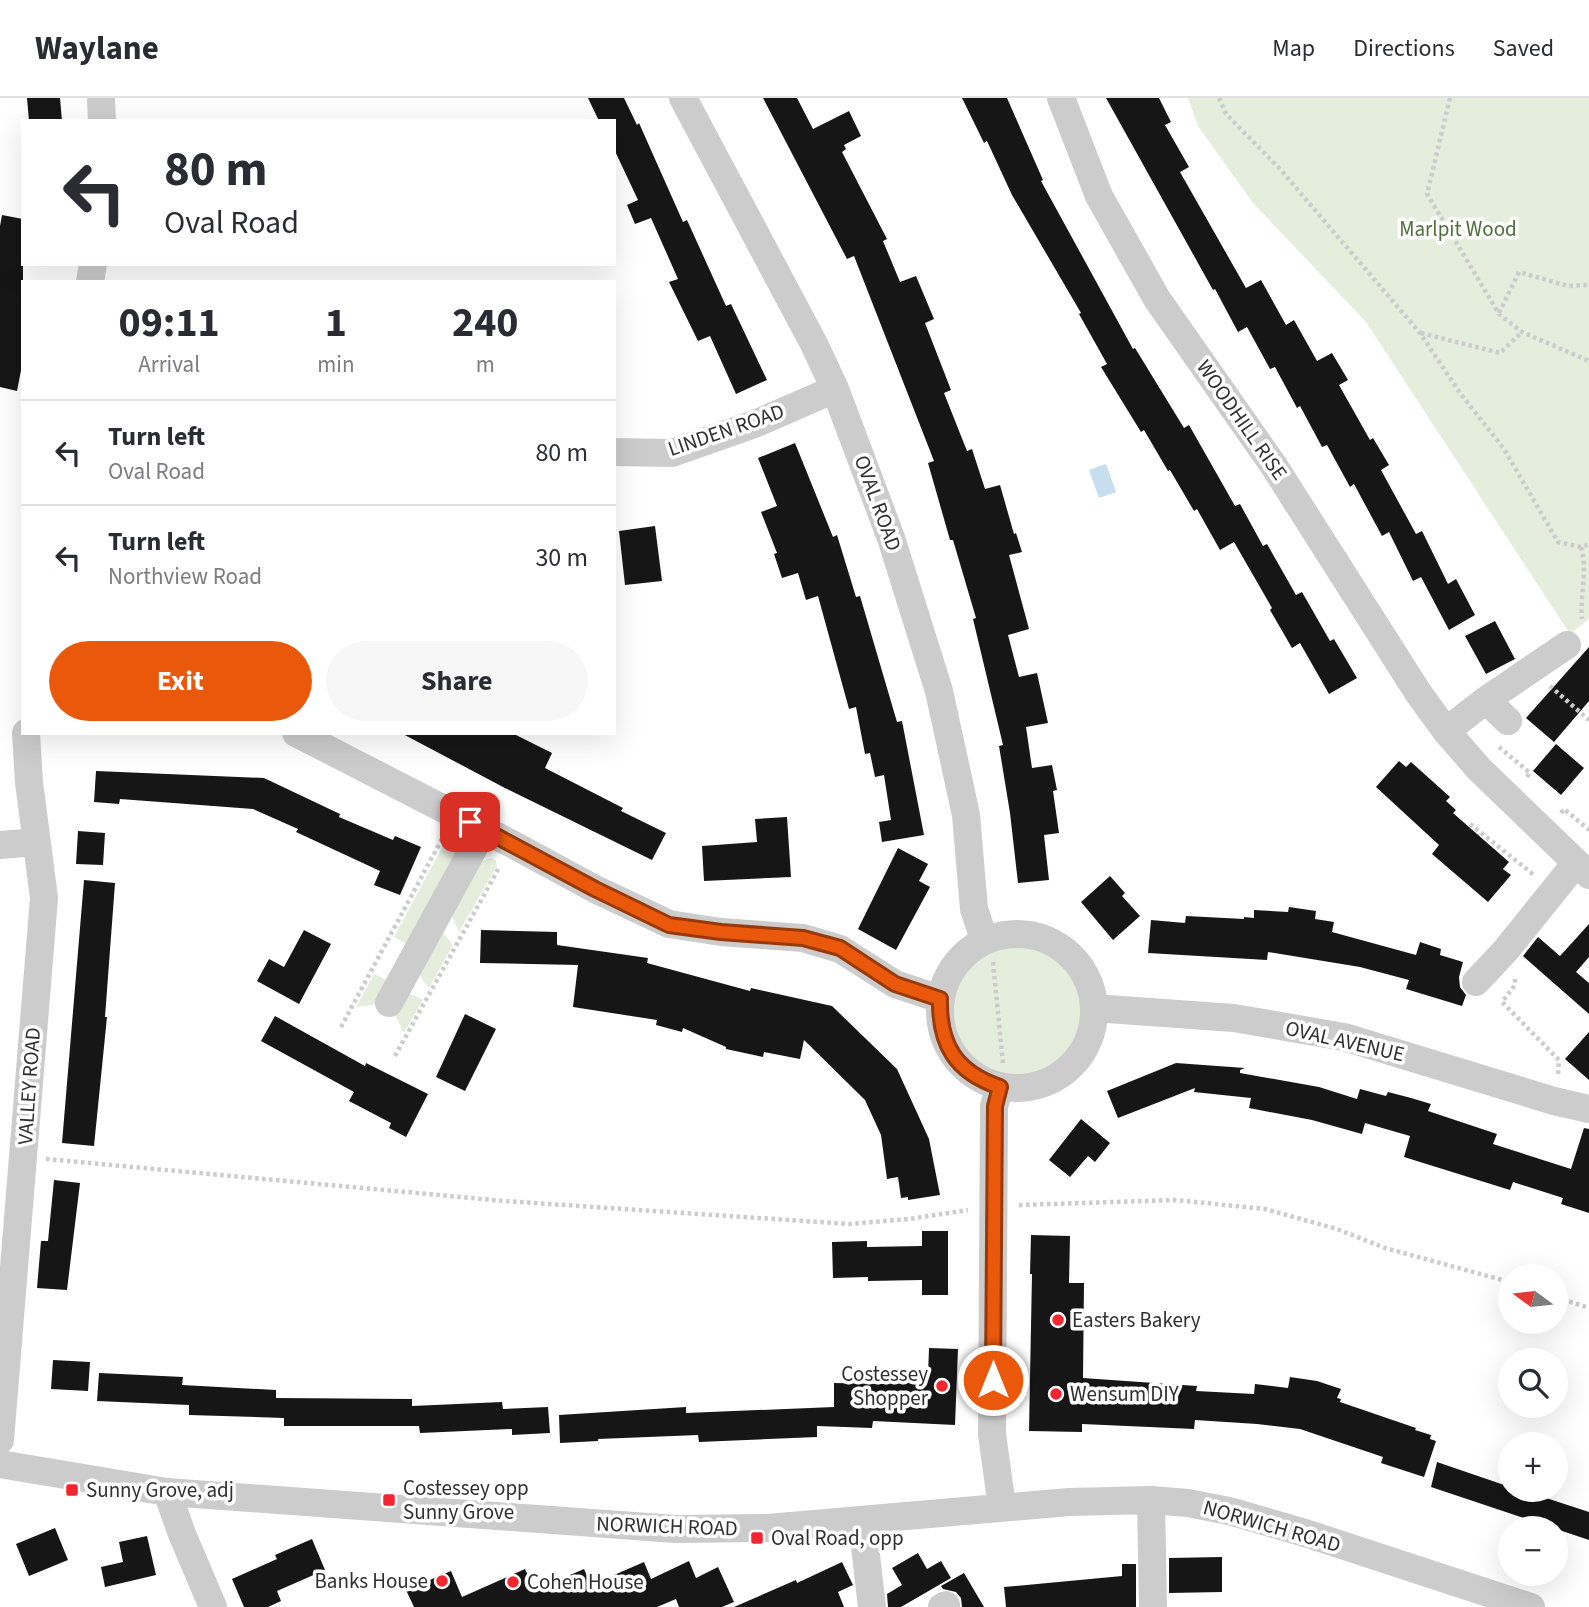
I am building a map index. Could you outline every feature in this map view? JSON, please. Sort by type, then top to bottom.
[{"type":"street","points":[[101,98],[102,119]]},
{"type":"street","name":"OVAL ROAD","points":[[683,98],[757,233],[835,389],[891,538],[939,691],[966,815],[974,909],[984,939]]},
{"type":"street","name":"WOODHILL RISE","points":[[1061,98],[1098,195],[1157,299],[1274,466],[1419,694],[1479,769],[1583,869]]},
{"type":"street","name":"LINDEN ROAD","points":[[616,452],[673,453],[757,423],[835,389]]},
{"type":"street","points":[[1446,731],[1567,645]]},
{"type":"street","points":[[1486,700],[1508,721]]},
{"type":"street","name":"VALLEY ROAD","points":[[0,1440],[44,898],[26,735]]},
{"type":"street","points":[[300,735],[669,925],[803,938],[840,948],[895,984],[940,999]]},
{"type":"street","points":[[389,1003],[484,829]]},
{"type":"street","points":[[0,845],[36,842]]},
{"type":"street","points":[[1476,982],[1583,869]]},
{"type":"street","points":[[1005,934],[1031,934],[1056,943],[1076,960],[1089,983],[1094,1009],[1091,1036],[1077,1060],[1055,1078],[1029,1088],[1000,1087],[972,1074],[959,1064],[950,1050],[940,1020],[940,999],[952,968],[965,953],[984,939],[1005,934]]},
{"type":"street","name":"OVAL AVENUE","points":[[1094,1009],[1234,1018],[1344,1037],[1554,1101],[1589,1109]]},
{"type":"street","points":[[1000,1087],[995,1106],[992,1434],[1002,1507]]},
{"type":"street","name":"NORWICH ROAD","points":[[0,1464],[167,1492],[675,1529],[768,1528],[1069,1502],[1152,1500],[1188,1503],[1229,1511],[1520,1605]]},
{"type":"street","points":[[167,1492],[213,1607]]},
{"type":"street","points":[[1152,1500],[1153,1607]]},
{"type":"street","points":[[862,1521],[872,1607]]},
{"type":"path","points":[[1219,98],[1226,114],[1280,169],[1420,333],[1460,393],[1504,449],[1558,542],[1581,547],[1589,544]]},
{"type":"path","points":[[1450,98],[1427,194],[1499,314],[1522,332],[1589,360]]},
{"type":"path","points":[[1499,314],[1520,272],[1568,286],[1589,285]]},
{"type":"path","points":[[1420,333],[1500,353],[1522,332]]},
{"type":"path","points":[[1581,547],[1586,565],[1581,599],[1582,619]]},
{"type":"path","points":[[1550,686],[1589,720]]},
{"type":"path","points":[[341,1027],[455,814]]},
{"type":"path","points":[[1470,824],[1537,877]]},
{"type":"path","points":[[395,1056],[512,844]]},
{"type":"path","points":[[984,939],[992,950],[1005,1076],[1000,1087]]},
{"type":"path","points":[[1506,950],[1515,961],[1516,973],[1515,985],[1502,1002],[1559,1060],[1554,1101]]},
{"type":"path","points":[[23,1157],[503,1201],[849,1224],[909,1219],[994,1206],[1176,1200],[1265,1209],[1337,1229],[1385,1248],[1498,1279]]},
{"type":"path","points":[[1568,1301],[1589,1308]]},
{"type":"green space","name":"Marlpit Wood","points":[[1188,98],[1589,98],[1589,619],[1570,634],[1366,322],[1253,203],[1198,126]]},
{"type":"green space","points":[[459,839],[461,849],[410,946],[394,937],[446,840]]},
{"type":"green space","points":[[492,858],[497,866],[459,932],[450,912],[471,872],[484,860]]},
{"type":"green space","points":[[440,929],[453,945],[429,988],[417,972]]},
{"type":"green space","points":[[1017,945],[1042,950],[1054,956],[1072,974],[1078,986],[1083,1011],[1078,1036],[1072,1048],[1054,1066],[1042,1072],[1017,1077],[992,1072],[980,1066],[962,1048],[956,1036],[951,1011],[956,986],[962,974],[980,956],[992,950]]},
{"type":"green space","points":[[374,974],[391,982],[379,1004],[356,1007]]},
{"type":"green space","points":[[405,991],[423,1000],[404,1033],[394,1013]]},
{"type":"water","points":[[1106,464],[1116,492],[1099,498],[1089,470]]},
{"type":"building","points":[[27,98],[60,98],[62,119],[29,119]]},
{"type":"building","points":[[588,98],[624,98],[637,125],[639,123],[683,222],[687,220],[726,306],[731,304],[767,380],[736,394],[710,336],[698,341],[669,282],[678,279],[651,218],[635,224],[627,205],[638,200],[616,153],[616,119],[598,119]]},
{"type":"building","points":[[763,98],[797,98],[813,129],[849,111],[861,136],[844,145],[846,149],[842,152],[887,239],[883,241],[900,282],[916,276],[934,319],[925,323],[951,390],[944,393],[967,451],[972,449],[985,489],[1000,485],[1022,552],[1009,555],[1029,629],[1008,635],[1019,677],[1037,673],[1048,723],[1026,727],[1032,768],[1052,765],[1057,790],[1053,791],[1059,833],[1044,835],[1049,880],[1018,883],[999,746],[1003,745],[973,619],[976,618],[928,463],[934,461],[854,256],[847,259]]},
{"type":"building","points":[[962,98],[1007,98],[1043,180],[1041,181],[1133,349],[1135,348],[1184,428],[1189,425],[1235,506],[1240,504],[1263,546],[1267,544],[1296,595],[1302,592],[1330,641],[1334,639],[1357,678],[1329,694],[1300,643],[1292,648],[1234,542],[1220,550],[1197,509],[1194,511],[1101,367],[1107,364],[1079,314],[1081,313],[1012,195],[987,141],[984,143]]},
{"type":"building","points":[[1106,98],[1159,98],[1171,122],[1165,125],[1189,167],[1180,172],[1246,288],[1261,280],[1286,325],[1294,320],[1317,361],[1332,353],[1348,380],[1339,385],[1370,440],[1373,438],[1389,465],[1381,470],[1416,534],[1422,531],[1448,584],[1456,579],[1475,615],[1449,630],[1421,577],[1413,581],[1389,532],[1382,536],[1354,484],[1350,487],[1327,445],[1322,447],[1300,406],[1297,408],[1275,367],[1270,369],[1247,327],[1238,332]]},
{"type":"building","points":[[2,215],[21,219],[21,370],[17,391],[0,387]]},
{"type":"building","points":[[795,443],[833,537],[837,535],[856,597],[860,596],[897,722],[902,721],[924,835],[882,842],[879,822],[891,820],[884,775],[875,777],[870,753],[865,754],[856,707],[849,709],[818,596],[806,600],[798,573],[782,578],[774,554],[777,553],[761,512],[777,506],[758,458]]},
{"type":"building","points":[[655,526],[662,581],[625,585],[619,531]]},
{"type":"building","points":[[1495,621],[1515,659],[1486,674],[1465,636]]},
{"type":"building","points":[[1589,647],[1589,701],[1554,742],[1526,718]]},
{"type":"building","points":[[405,735],[516,735],[552,753],[545,768],[666,833],[652,860]]},
{"type":"building","points":[[1556,744],[1584,768],[1561,795],[1533,771]]},
{"type":"building","points":[[1399,761],[1406,767],[1411,762],[1450,797],[1446,801],[1456,810],[1453,813],[1509,862],[1503,869],[1511,875],[1488,902],[1432,854],[1439,845],[1376,787]]},
{"type":"building","points":[[96,771],[264,778],[340,814],[339,817],[393,840],[395,836],[421,847],[400,895],[374,885],[380,871],[253,809],[120,799],[119,804],[94,802]]},
{"type":"building","points":[[787,817],[791,877],[704,881],[702,846],[757,842],[755,819]]},
{"type":"building","points":[[78,831],[105,833],[103,865],[76,864]]},
{"type":"building","points":[[898,848],[928,864],[919,881],[930,887],[896,950],[858,929]]},
{"type":"building","points":[[1110,876],[1125,893],[1122,896],[1140,916],[1113,940],[1081,902]]},
{"type":"building","points":[[84,880],[115,883],[107,1017],[94,1146],[62,1143]]},
{"type":"building","points":[[1289,907],[1316,911],[1315,919],[1334,922],[1332,932],[1416,955],[1420,942],[1441,949],[1440,955],[1463,962],[1459,977],[1460,987],[1466,995],[1462,1006],[1406,989],[1409,980],[1360,967],[1268,952],[1267,960],[1148,953],[1151,920],[1185,923],[1186,916],[1244,919],[1254,918],[1254,910],[1288,912]]},
{"type":"building","points":[[1589,924],[1589,957],[1576,972],[1589,983],[1589,1014],[1523,956],[1538,937],[1560,956]]},
{"type":"building","points":[[304,930],[331,944],[299,1004],[257,981],[269,959],[284,967]]},
{"type":"building","points":[[481,930],[557,932],[557,945],[648,958],[647,963],[750,991],[751,988],[832,1006],[897,1069],[929,1139],[940,1195],[908,1200],[908,1197],[901,1198],[898,1177],[887,1179],[881,1135],[865,1100],[804,1040],[800,1059],[764,1052],[763,1057],[726,1049],[683,1028],[682,1032],[656,1025],[657,1020],[573,1007],[578,965],[480,963]]},
{"type":"building","points":[[465,1014],[496,1029],[465,1091],[436,1077]]},
{"type":"building","points":[[275,1016],[365,1066],[366,1063],[428,1094],[406,1137],[389,1128],[391,1123],[349,1101],[354,1092],[261,1041]]},
{"type":"building","points":[[1589,1032],[1589,1080],[1565,1059]]},
{"type":"building","points":[[1176,1063],[1245,1068],[1240,1070],[1240,1073],[1319,1087],[1357,1099],[1360,1089],[1386,1096],[1388,1092],[1411,1098],[1431,1104],[1428,1111],[1497,1134],[1493,1144],[1571,1169],[1584,1128],[1589,1129],[1589,1213],[1561,1204],[1563,1198],[1513,1182],[1510,1190],[1404,1157],[1410,1136],[1365,1123],[1362,1134],[1312,1120],[1249,1108],[1251,1098],[1194,1092],[1195,1088],[1118,1118],[1107,1091]]},
{"type":"building","points":[[1081,1119],[1110,1143],[1095,1162],[1088,1156],[1070,1177],[1049,1160]]},
{"type":"building","points":[[54,1180],[80,1183],[67,1290],[37,1288],[41,1241],[48,1241]]},
{"type":"building","points":[[922,1231],[948,1231],[948,1295],[922,1295],[922,1280],[868,1281],[868,1277],[833,1278],[832,1242],[867,1241],[867,1247],[922,1246]]},
{"type":"building","points":[[1031,1235],[1070,1236],[1069,1283],[1084,1283],[1083,1378],[1197,1386],[1196,1391],[1254,1394],[1255,1384],[1288,1388],[1290,1377],[1317,1381],[1341,1389],[1337,1398],[1341,1399],[1340,1402],[1431,1435],[1430,1439],[1436,1441],[1424,1477],[1381,1463],[1383,1457],[1300,1429],[1195,1420],[1194,1429],[1082,1424],[1082,1432],[1029,1431]]},
{"type":"building","points":[[929,1348],[958,1349],[955,1425],[873,1421],[872,1428],[817,1426],[817,1437],[699,1442],[698,1435],[560,1443],[559,1415],[686,1407],[686,1413],[834,1407],[834,1383],[883,1384],[883,1375],[928,1376]]},
{"type":"building","points":[[53,1360],[90,1362],[88,1391],[51,1389]]},
{"type":"building","points":[[99,1373],[183,1377],[182,1385],[276,1390],[276,1398],[412,1399],[412,1406],[502,1402],[503,1409],[548,1407],[550,1433],[512,1435],[512,1429],[420,1433],[419,1426],[284,1426],[284,1418],[189,1415],[189,1405],[97,1401]]},
{"type":"building","points":[[1437,1462],[1498,1483],[1498,1502],[1559,1502],[1589,1512],[1589,1540],[1568,1533],[1568,1516],[1517,1516],[1431,1487]]},
{"type":"building","points":[[55,1528],[68,1560],[29,1576],[16,1544]]},
{"type":"building","points":[[147,1536],[156,1575],[105,1587],[101,1567],[123,1562],[119,1542]]},
{"type":"building","points":[[312,1539],[325,1570],[277,1591],[281,1601],[268,1607],[244,1607],[232,1579],[277,1559],[275,1555]]},
{"type":"building","points":[[918,1553],[927,1569],[941,1561],[951,1578],[901,1607],[888,1607],[887,1594],[902,1585],[892,1568]]},
{"type":"building","points":[[1222,1557],[1222,1592],[1169,1593],[1169,1558]]},
{"type":"building","points":[[689,1561],[696,1578],[718,1567],[734,1602],[722,1607],[679,1607],[676,1599],[657,1607],[414,1607],[406,1590],[451,1571],[462,1597],[525,1569],[535,1590],[584,1569],[591,1585],[644,1562],[651,1579]]},
{"type":"building","points":[[842,1562],[853,1585],[838,1592],[844,1607],[734,1607],[796,1580],[797,1583]]},
{"type":"building","points":[[1122,1564],[1136,1564],[1136,1607],[1006,1607],[1004,1587],[1122,1576]]},
{"type":"building","points":[[964,1573],[984,1607],[962,1607],[961,1598],[956,1592],[941,1586]]},
{"type":"place","name":"Easters Bakery","points":[[1058,1320]]},
{"type":"place","name":"Costessey Shopper","points":[[942,1386]]},
{"type":"place","name":"Wensum DIY","points":[[1056,1394]]},
{"type":"place","name":"Sunny Grove, adj","points":[[72,1490]]},
{"type":"place","name":"Costessey opp Sunny Grove","points":[[389,1500]]},
{"type":"place","name":"Oval Road, opp","points":[[757,1538]]},
{"type":"place","name":"Banks House","points":[[442,1581]]},
{"type":"place","name":"Cohen House","points":[[513,1582]]},
{"type":"route","points":[[470,822],[669,925],[803,938],[840,948],[895,984],[940,999],[943,1036],[959,1064],[986,1082],[1000,1087],[995,1106],[993,1380]]}]
